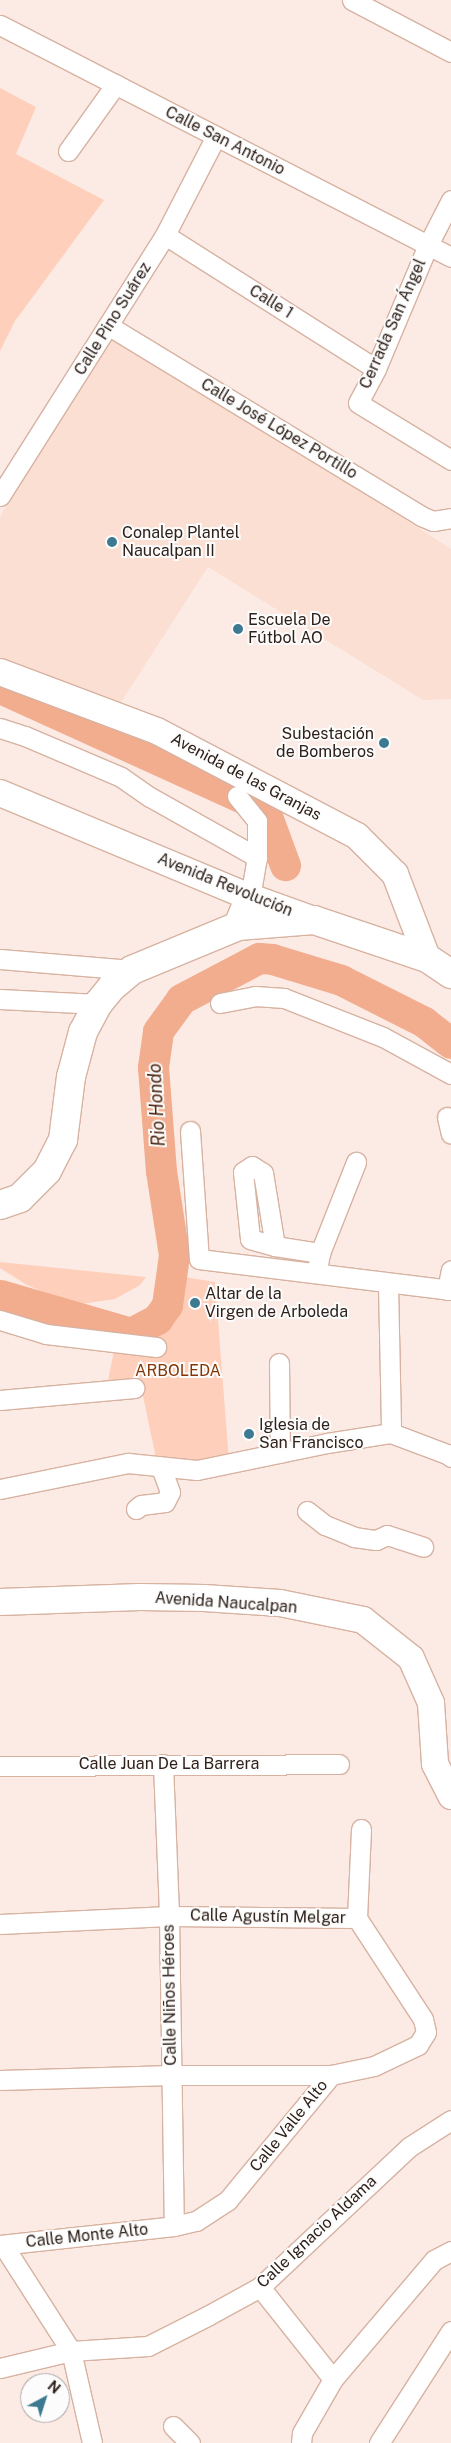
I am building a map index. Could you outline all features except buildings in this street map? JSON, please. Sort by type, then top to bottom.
[{"type":"main road","name":"Avenida de las Granjas","points":[[0,672],[158,731],[357,836],[395,874],[426,958]]},
{"type":"main road","name":"Avenida Revolución","points":[[0,792],[250,897],[426,958],[451,974]]},
{"type":"main road","points":[[238,926],[250,897]]},
{"type":"main road","points":[[0,1205],[20,1198],[47,1172],[63,1140],[71,1077],[83,1032],[98,1004],[112,987],[132,970],[238,926],[314,920]]},
{"type":"main road","name":"Avenida Naucalpan","points":[[0,1602],[140,1597],[204,1598],[280,1603],[363,1620],[411,1658],[431,1703],[435,1764],[451,1796]]},
{"type":"street","points":[[352,0],[451,52]]},
{"type":"street","name":"Calle San Antonio","points":[[0,24],[451,257]]},
{"type":"street","points":[[68,151],[116,84]]},
{"type":"street","name":"Calle Pino Suárez","points":[[0,496],[110,326],[165,235],[216,136]]},
{"type":"street","name":"Cerrada San Ángel","points":[[451,200],[428,245],[376,369],[358,403],[451,460]]},
{"type":"street","name":"Calle 1","points":[[165,235],[376,369]]},
{"type":"street","name":"Calle José López Portillo","points":[[110,326],[421,516],[433,521],[451,518]]},
{"type":"street","points":[[0,728],[25,736],[121,777],[150,796],[257,857]]},
{"type":"street","points":[[237,796],[258,821],[257,857],[250,897]]},
{"type":"street","points":[[0,959],[132,970]]},
{"type":"street","points":[[220,1003],[255,996],[284,998],[383,1037],[451,1074]]},
{"type":"street","points":[[0,999],[98,1004]]},
{"type":"street","points":[[190,1131],[199,1259],[388,1284],[449,1290],[451,1270]]},
{"type":"street","points":[[316,1273],[320,1253],[356,1162]]},
{"type":"street","points":[[275,1246],[263,1174],[252,1166],[242,1172],[250,1239],[275,1246],[320,1253]]},
{"type":"street","points":[[388,1284],[391,1433]]},
{"type":"street","points":[[0,1320],[46,1334],[156,1347]]},
{"type":"street","points":[[279,1363],[280,1453]]},
{"type":"street","points":[[0,1400],[134,1388]]},
{"type":"street","points":[[0,1489],[128,1463],[197,1470],[391,1433],[451,1457]]},
{"type":"street","points":[[136,1509],[141,1505],[165,1502],[170,1492],[161,1467]]},
{"type":"street","points":[[307,1511],[325,1525],[354,1537],[376,1540],[387,1535],[423,1548]]},
{"type":"street","name":"Calle Niños Héroes","points":[[163,1764],[169,1916],[174,2226]]},
{"type":"street","name":"Calle Juan De La Barrera","points":[[0,1766],[338,1764]]},
{"type":"street","points":[[357,1918],[361,1829]]},
{"type":"street","name":"Calle Agustín Melgar","points":[[0,1924],[169,1916],[357,1918]]},
{"type":"street","name":"Calle Valle Alto","points":[[174,2226],[196,2220],[228,2200],[331,2075],[374,2066],[418,2045],[426,2032],[423,2019],[357,1918]]},
{"type":"street","points":[[0,2080],[172,2075],[331,2075]]},
{"type":"street","name":"Calle Ignacio Aldama","points":[[0,2368],[71,2351],[148,2346],[260,2287],[409,2147],[451,2120]]},
{"type":"street","name":"Calle Monte Alto","points":[[1,2245],[174,2226]]},
{"type":"street","points":[[1,2245],[71,2351],[92,2443]]},
{"type":"street","points":[[301,2443],[302,2433],[333,2379],[434,2260],[451,2251]]},
{"type":"street","points":[[260,2287],[333,2379]]},
{"type":"street","points":[[379,2443],[451,2331]]},
{"type":"street","points":[[173,2426],[190,2443]]},
{"type":"shaded area","name":"Conalep Plantel Naucalpan II","points":[[113,337],[287,443],[451,549],[451,699],[423,700],[208,567],[116,710],[0,661],[0,518],[12,493]]},
{"type":"green space","points":[[0,88],[36,107],[16,154],[104,200],[15,321],[0,351]]},
{"type":"green space","points":[[0,1262],[146,1277],[140,1285],[115,1299],[74,1305],[27,1285],[0,1268]]},
{"type":"green space","name":"ARBOLEDA","points":[[179,1276],[215,1282],[230,1474],[191,1472],[157,1463],[143,1396],[106,1391],[115,1345],[136,1348],[158,1331],[177,1306]]},
{"type":"waterway","points":[[0,688],[264,808],[285,865]]},
{"type":"waterway","name":"Rio Hondo","points":[[0,1295],[131,1333],[157,1319],[167,1305],[174,1255],[161,1171],[153,1067],[158,1031],[181,999],[259,958],[272,959],[341,980],[424,1022],[451,1043]]},
{"type":"place","name":"Conalep Plantel Naucalpan II","points":[[112,542]]},
{"type":"place","name":"Escuela De Fútbol AO","points":[[238,629]]},
{"type":"place","name":"Subestación de Bomberos","points":[[384,743]]},
{"type":"place","name":"Altar de la Virgen de Arboleda","points":[[195,1303]]},
{"type":"place","name":"Iglesia de San Francisco","points":[[249,1434]]}]
